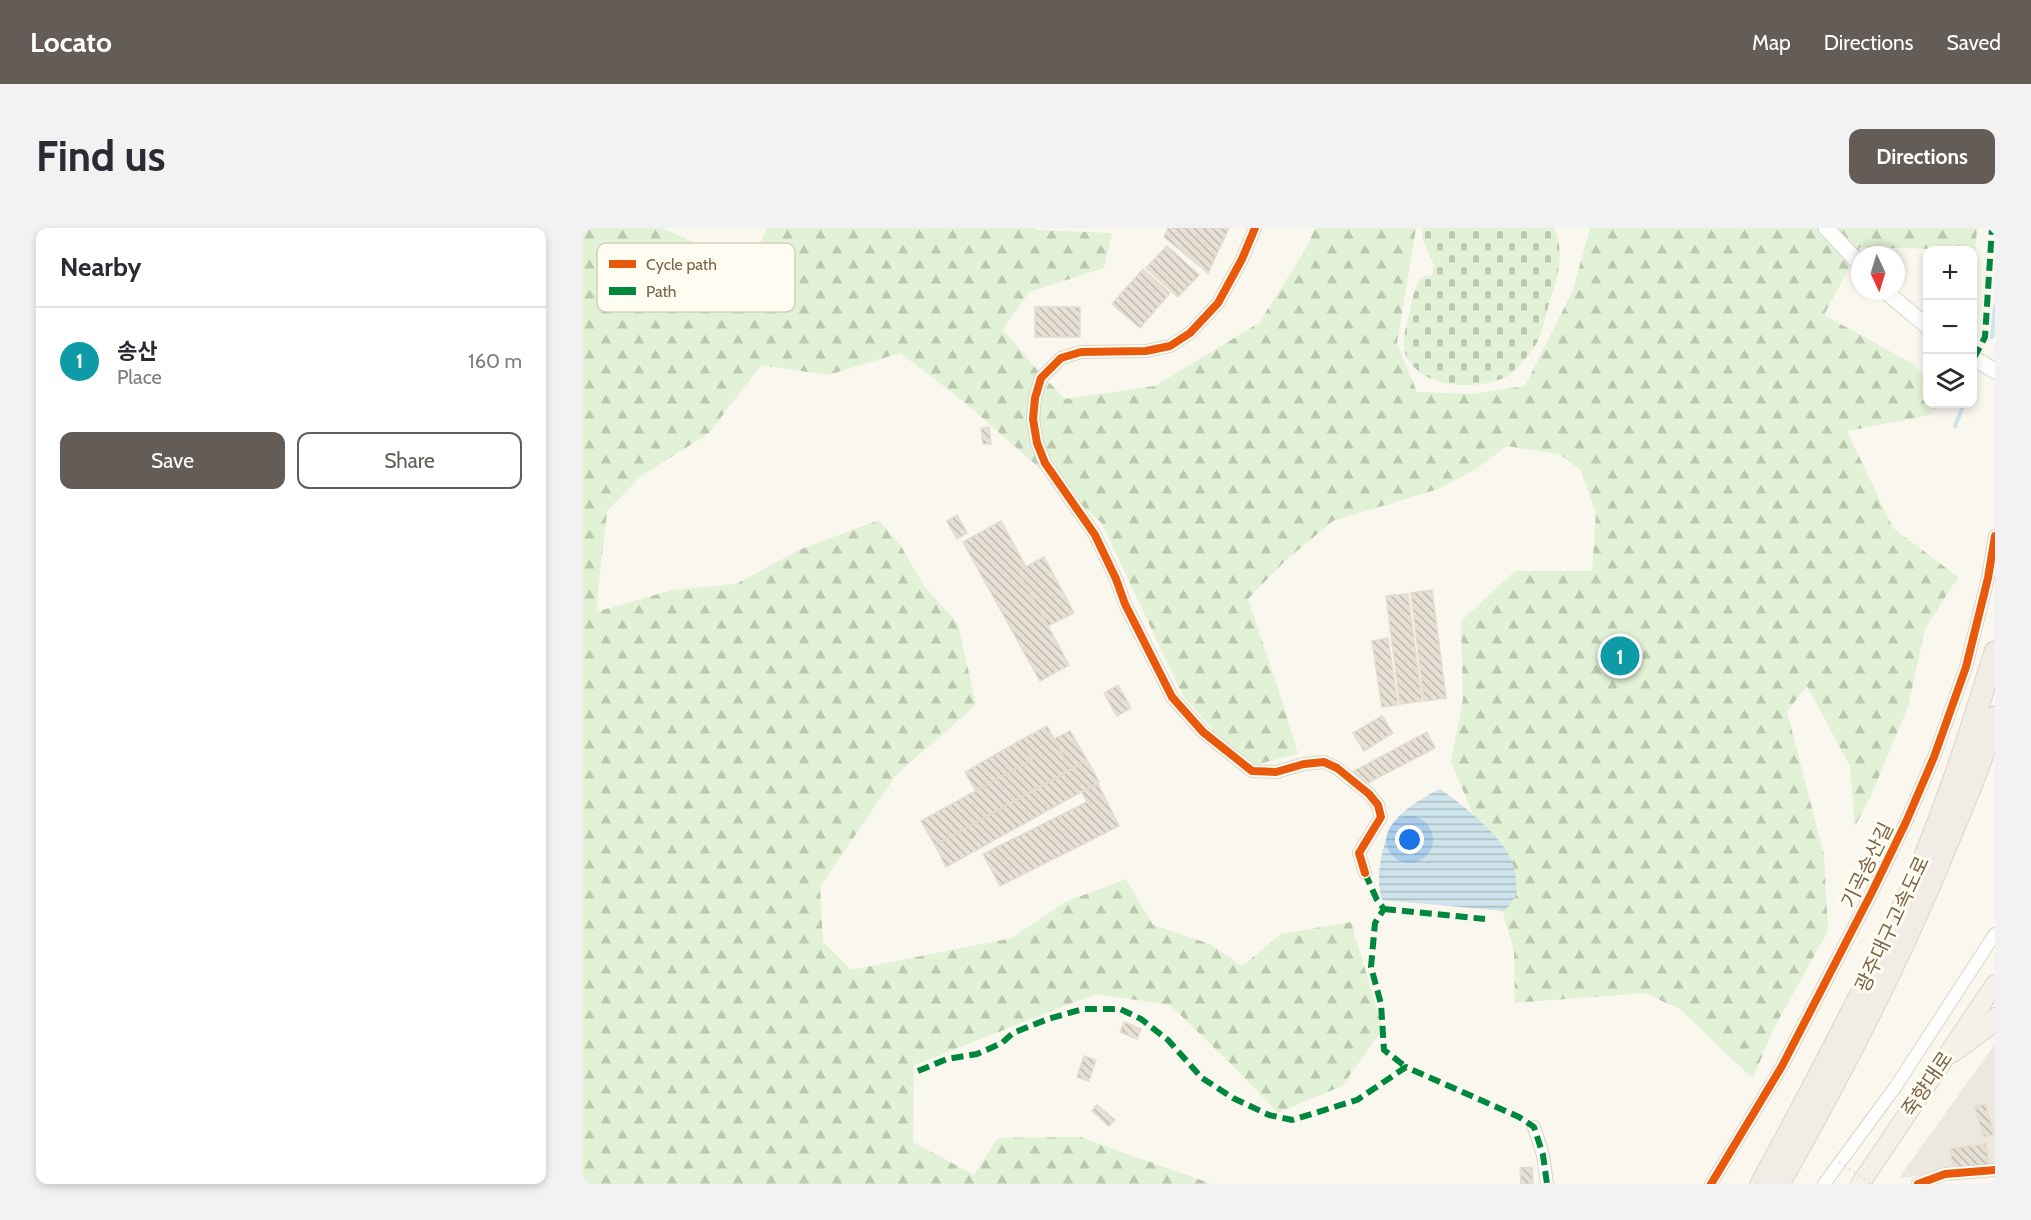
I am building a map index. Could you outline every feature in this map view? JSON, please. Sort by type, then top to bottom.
[{"type":"highway","name":"광주대구고속도로","points":[[1761,1184],[1803,1106],[1908,895],[1945,804],[1995,652]]},
{"type":"highway","name":"광주대구고속도로","points":[[1779,1184],[1818,1116],[1923,904],[1995,717]]},
{"type":"main road","name":"죽향대로","points":[[1860,1184],[1995,984]]},
{"type":"main road","points":[[1942,1062],[1986,1029],[1995,1017]]},
{"type":"street","points":[[1255,228],[1242,259],[1218,303],[1190,333],[1170,346],[1146,351],[1081,352],[1061,358],[1041,378],[1035,398],[1033,419],[1037,443],[1045,463],[1095,535],[1125,604],[1172,697],[1203,732],[1252,771],[1276,772],[1304,764],[1324,762],[1337,768],[1369,794],[1378,805],[1381,817],[1359,853],[1365,873]]},
{"type":"street","points":[[1826,228],[1851,254]]},
{"type":"street","points":[[1896,300],[1923,323]]},
{"type":"street","points":[[1977,360],[1995,371]]},
{"type":"street","name":"기곡송산길","points":[[1711,1184],[1782,1066],[1906,822],[1934,757],[1966,667],[1988,578],[1995,536]]},
{"type":"street","points":[[1824,1184],[1896,1086],[1995,934]]},
{"type":"street","points":[[1534,1127],[1543,1155],[1546,1184]]},
{"type":"street","points":[[1918,1184],[1945,1174],[1995,1170]]},
{"type":"path","points":[[1839,1162],[1871,1184]]},
{"type":"shaded area","points":[[1995,1044],[1995,1168],[1899,1178]]},
{"type":"green space","points":[[582,228],[662,228],[695,243],[597,243],[597,312],[795,312],[795,243],[761,243],[766,228],[1036,228],[1037,230],[1112,233],[1104,268],[1029,292],[1003,329],[1065,399],[1155,386],[1259,323],[1308,245],[1315,228],[1416,228],[1397,343],[1417,392],[1473,394],[1525,386],[1573,290],[1590,228],[1977,228],[1976,246],[1923,246],[1923,249],[1905,248],[1905,246],[1851,246],[1851,264],[1824,315],[1913,364],[1923,375],[1923,408],[1937,408],[1930,415],[1847,431],[1893,528],[1958,577],[1925,629],[1908,707],[1870,798],[1855,826],[1850,766],[1807,686],[1787,711],[1824,855],[1828,931],[1774,1028],[1753,1078],[1680,1009],[1644,993],[1515,1003],[1514,951],[1478,826],[1451,762],[1463,699],[1461,621],[1515,571],[1592,571],[1596,513],[1581,470],[1559,454],[1507,446],[1476,469],[1438,489],[1333,521],[1286,560],[1248,599],[1298,754],[1246,767],[1183,696],[1101,522],[962,400],[900,353],[828,375],[761,365],[709,433],[640,477],[607,511],[596,612],[672,590],[736,584],[799,550],[879,520],[902,548],[925,587],[958,624],[976,705],[897,774],[820,887],[823,942],[851,970],[1012,938],[1065,902],[1126,879],[1153,925],[1210,944],[1242,966],[1281,934],[1351,922],[1383,1029],[1342,1086],[1278,1113],[1170,1005],[1096,994],[914,1065],[913,1142],[974,1175],[998,1138],[1080,1137],[1212,1184],[582,1184]]},
{"type":"green space","points":[[1423,228],[1554,228],[1559,246],[1559,264],[1542,331],[1529,354],[1506,377],[1479,384],[1449,384],[1422,374],[1412,365],[1405,353],[1405,332],[1415,290],[1421,277],[1432,275],[1434,265],[1422,239]]},
{"type":"water","points":[[1440,789],[1481,822],[1507,852],[1514,869],[1517,894],[1505,911],[1382,900],[1379,884],[1380,868],[1385,842],[1391,827],[1409,808]]},
{"type":"building","points":[[1168,228],[1229,228],[1208,273],[1164,237]]},
{"type":"building","points":[[1167,246],[1199,275],[1178,297],[1146,268]]},
{"type":"building","points":[[1143,269],[1170,293],[1140,328],[1112,304]]},
{"type":"building","points":[[1035,307],[1080,307],[1080,337],[1035,337]]},
{"type":"building","points":[[989,427],[991,444],[983,444],[981,428]]},
{"type":"building","points":[[957,515],[967,533],[957,539],[947,521]]},
{"type":"building","points":[[1001,521],[1026,567],[1018,571],[1069,665],[1040,681],[963,542]]},
{"type":"building","points":[[1044,557],[1074,613],[1048,626],[1018,571]]},
{"type":"building","points":[[1432,590],[1446,698],[1424,701],[1411,593]]},
{"type":"building","points":[[1408,594],[1422,701],[1400,704],[1386,596]]},
{"type":"building","points":[[1388,638],[1398,705],[1382,707],[1372,641]]},
{"type":"building","points":[[1118,685],[1131,708],[1117,716],[1104,693]]},
{"type":"building","points":[[1382,716],[1393,733],[1364,751],[1353,733]]},
{"type":"building","points":[[1047,726],[1071,770],[935,845],[921,821],[1032,760],[1021,740]]},
{"type":"building","points":[[1070,731],[1087,760],[1071,770],[1054,739]]},
{"type":"building","points":[[1427,732],[1435,748],[1362,786],[1354,771]]},
{"type":"building","points":[[1021,740],[1032,760],[976,791],[965,772]]},
{"type":"building","points":[[1087,760],[1099,782],[946,867],[935,845]]},
{"type":"building","points":[[1098,784],[1119,826],[1000,886],[983,854],[1087,802],[1082,792]]},
{"type":"building","points":[[1124,1022],[1141,1029],[1137,1039],[1120,1032]]},
{"type":"building","points":[[1084,1056],[1096,1060],[1089,1081],[1077,1077]]},
{"type":"building","points":[[1985,1104],[1994,1134],[1984,1137],[1975,1107]]},
{"type":"building","points":[[1097,1105],[1115,1120],[1109,1126],[1092,1111]]},
{"type":"building","points":[[1986,1144],[1989,1165],[1953,1169],[1950,1149]]},
{"type":"building","points":[[1532,1167],[1533,1184],[1521,1184],[1520,1168]]},
{"type":"waterway","points":[[1992,337],[1995,306]]},
{"type":"waterway","points":[[1955,426],[1962,408]]},
{"type":"marked path","points":[[1976,354],[1985,337],[1992,228]]},
{"type":"marked path","points":[[1365,873],[1377,900],[1384,909],[1375,923],[1371,967],[1381,1004],[1384,1050],[1406,1067]]},
{"type":"marked path","points":[[1384,909],[1485,919]]},
{"type":"marked path","points":[[918,1071],[947,1059],[977,1054],[1002,1043],[1013,1033],[1048,1019],[1083,1009],[1120,1009],[1141,1019],[1168,1040],[1202,1078],[1233,1098],[1269,1115],[1292,1120],[1357,1100],[1406,1067],[1519,1117],[1534,1127],[1543,1155],[1547,1184]]},
{"type":"cycle path","points":[[1255,228],[1242,259],[1218,303],[1190,333],[1170,346],[1146,351],[1081,352],[1061,358],[1041,378],[1035,398],[1033,419],[1037,443],[1045,463],[1095,535],[1125,604],[1172,697],[1203,732],[1252,771],[1276,772],[1304,764],[1324,762],[1337,768],[1369,794],[1378,805],[1381,817],[1359,853],[1365,873]]},
{"type":"cycle path","points":[[1711,1184],[1782,1066],[1906,822],[1934,757],[1966,667],[1988,578],[1995,536]]},
{"type":"cycle path","points":[[1918,1184],[1945,1174],[1995,1170]]},
{"type":"place","name":"송산","points":[[1620,656]]}]
